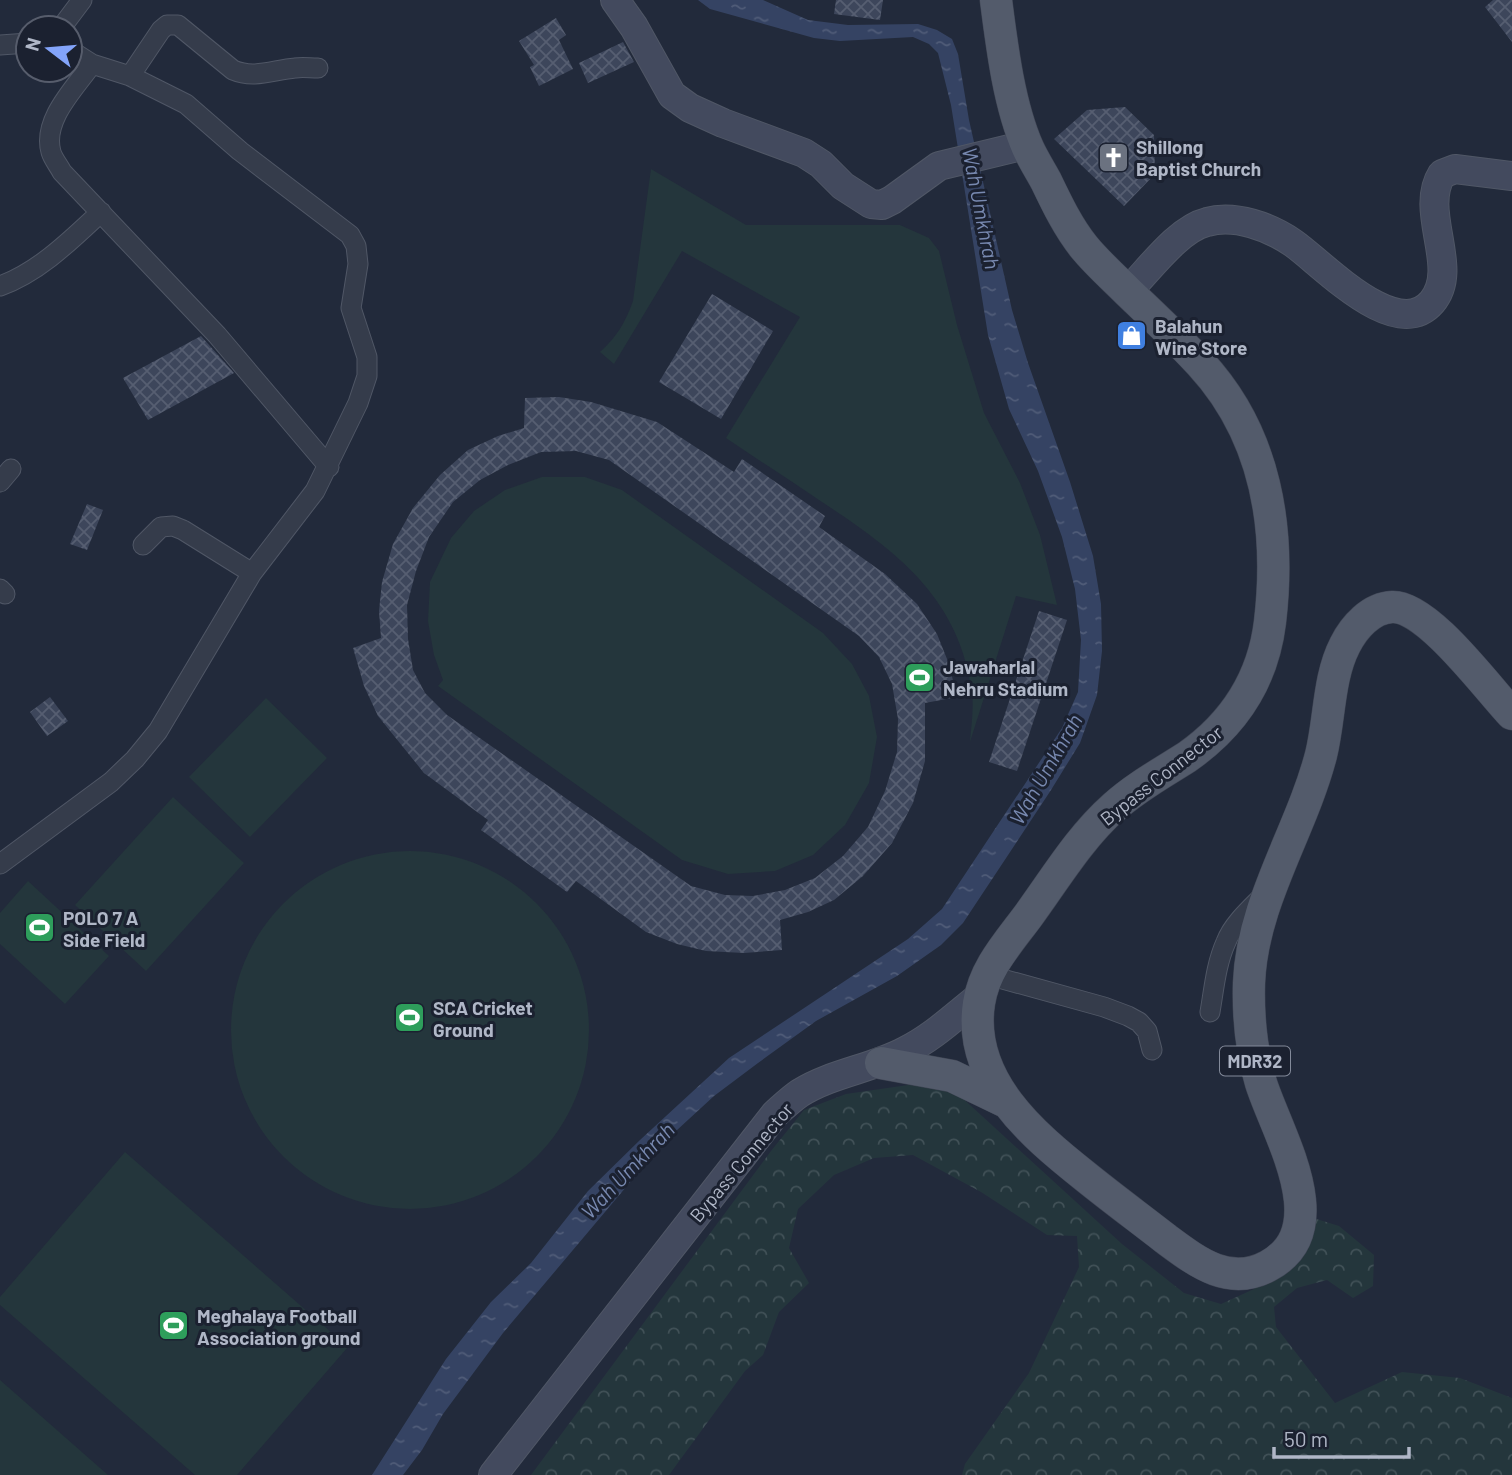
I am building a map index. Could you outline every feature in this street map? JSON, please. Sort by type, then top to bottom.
[{"type":"main road","name":"Bypass Connector","points":[[984,986],[1005,944],[1091,831],[1114,807],[1191,754],[1237,712],[1250,689],[1269,632],[1274,569],[1264,483],[1250,436],[1230,399],[1217,382],[1086,249],[1056,202],[1026,145],[1015,106],[996,0]]},
{"type":"main road","name":"MDR32","points":[[984,986],[977,1023],[981,1047],[1006,1102],[1032,1132],[1122,1206],[1200,1264],[1234,1275],[1250,1274],[1266,1268],[1281,1258],[1292,1243],[1300,1222],[1301,1201],[1298,1181],[1260,1080],[1251,1044],[1249,975],[1256,937],[1272,887],[1321,755],[1335,674],[1343,649],[1353,631],[1376,611],[1391,607],[1405,609],[1418,614],[1433,627],[1512,714]]},
{"type":"main road","points":[[881,1063],[951,1076],[1006,1102]]},
{"type":"street","points":[[615,0],[634,27],[672,95],[690,108],[723,123],[804,153],[821,164],[843,186],[871,205],[882,205],[892,200],[926,174],[953,162],[1026,145]]},
{"type":"street","points":[[130,76],[167,25],[178,25],[233,70],[242,74],[318,68]]},
{"type":"street","points":[[0,864],[111,782],[158,730],[252,573],[316,491],[358,403],[367,376],[367,357],[351,308],[358,264],[356,246],[350,235],[240,151],[186,104],[130,76],[84,59]]},
{"type":"street","points":[[92,64],[56,115],[50,136],[51,153],[62,172],[217,335],[329,467]]},
{"type":"street","points":[[1128,292],[1191,228],[1206,222],[1230,220],[1258,226],[1293,243],[1370,302],[1396,313],[1418,312],[1431,304],[1442,283],[1433,192],[1441,174],[1455,169],[1512,176]]},
{"type":"street","points":[[0,286],[29,271],[63,247],[101,212]]},
{"type":"street","points":[[143,545],[161,527],[173,526],[252,573]]},
{"type":"street","points":[[1210,1012],[1226,940],[1239,921],[1272,887]]},
{"type":"street","points":[[984,986],[1104,1007],[1128,1016],[1139,1022],[1147,1031],[1152,1050]]},
{"type":"street","name":"Bypass Connector","points":[[494,1475],[775,1114],[798,1094],[817,1084],[881,1063],[927,1038],[984,986]]},
{"type":"green space","points":[[651,169],[746,225],[900,225],[929,238],[939,251],[957,325],[984,413],[1020,483],[1040,535],[1057,605],[1016,596],[970,742],[973,700],[965,660],[954,630],[920,579],[898,558],[847,519],[726,438],[800,317],[682,251],[614,364],[600,352],[620,328],[633,301]]},
{"type":"green space","points":[[542,477],[585,477],[622,490],[823,633],[852,664],[869,696],[877,737],[869,783],[845,825],[813,855],[775,871],[728,874],[682,860],[438,686],[443,680],[434,655],[428,621],[430,582],[451,538],[474,511],[505,490]]},
{"type":"green space","points":[[266,698],[327,758],[250,837],[189,777]]},
{"type":"green space","points":[[173,797],[244,863],[146,971],[75,905]]},
{"type":"green space","name":"SCA Cricket Ground","points":[[410,851],[445,854],[479,865],[509,881],[537,903],[559,931],[575,961],[586,995],[589,1030],[586,1065],[575,1099],[559,1129],[537,1157],[509,1179],[479,1195],[445,1206],[410,1209],[375,1206],[341,1195],[311,1179],[283,1157],[261,1129],[245,1099],[234,1065],[231,1030],[234,995],[245,961],[261,931],[283,903],[311,881],[341,865],[375,854]]},
{"type":"green space","name":"POLO 7 A Side Field","points":[[28,881],[109,956],[65,1004],[0,944],[0,913]]},
{"type":"green space","points":[[922,1083],[958,1094],[1122,1244],[1184,1293],[1221,1304],[1254,1289],[1282,1267],[1310,1217],[1339,1226],[1374,1255],[1373,1286],[1353,1298],[1327,1280],[1297,1288],[1274,1307],[1276,1327],[1335,1403],[1402,1372],[1460,1378],[1512,1398],[1512,1475],[962,1475],[965,1464],[1029,1373],[1079,1267],[1077,1236],[1047,1235],[981,1192],[913,1155],[874,1158],[834,1175],[798,1209],[789,1248],[809,1283],[779,1312],[763,1355],[745,1371],[669,1475],[531,1475],[804,1110],[846,1094]]},
{"type":"green space","name":"Meghalaya Football Association ground","points":[[125,1152],[348,1347],[237,1475],[195,1475],[0,1305],[0,1297]]},
{"type":"green space","points":[[0,1380],[108,1475],[0,1475]]},
{"type":"water","name":"Wah Umkhrah","points":[[698,0],[763,0],[808,20],[848,25],[918,24],[937,30],[952,39],[958,54],[969,120],[1012,310],[1093,556],[1101,604],[1102,651],[1097,695],[1080,743],[963,923],[941,945],[897,976],[816,1021],[758,1063],[714,1096],[664,1142],[503,1333],[443,1414],[422,1450],[403,1475],[372,1475],[446,1359],[491,1302],[531,1263],[588,1191],[729,1058],[908,939],[942,909],[1062,728],[1078,692],[1081,640],[1075,589],[1062,537],[1038,471],[1009,409],[988,335],[951,105],[938,53],[929,44],[913,37],[840,41],[814,38],[710,9]]},
{"type":"building","points":[[836,0],[883,0],[880,20],[834,14]]},
{"type":"building","points":[[1493,0],[1512,0],[1512,42],[1485,7]]},
{"type":"building","points":[[556,18],[566,35],[559,40],[573,69],[539,86],[530,67],[534,65],[519,41]]},
{"type":"building","points":[[623,42],[634,62],[588,83],[579,63]]},
{"type":"building","name":"Shillong Baptist Church","points":[[1125,107],[1154,135],[1155,174],[1124,206],[1054,139],[1087,110]]},
{"type":"building","points":[[712,294],[773,331],[721,419],[659,382]]},
{"type":"building","points":[[201,336],[234,373],[148,420],[123,378]]},
{"type":"building","name":"Jawaharlal Nehru Stadium","points":[[559,397],[591,402],[657,422],[734,472],[742,459],[825,516],[819,527],[885,574],[917,604],[937,634],[949,664],[957,697],[925,703],[925,761],[913,803],[892,843],[863,876],[834,900],[808,912],[780,920],[782,950],[744,953],[706,951],[677,944],[646,932],[576,881],[567,892],[481,830],[488,820],[424,773],[378,716],[364,686],[353,648],[381,638],[379,611],[382,582],[393,544],[413,508],[440,475],[468,450],[524,428],[525,398]],"holes":[[[576,451],[609,460],[859,636],[879,657],[892,684],[898,719],[897,752],[885,791],[868,827],[843,856],[815,878],[785,890],[753,896],[725,895],[691,886],[447,715],[425,693],[413,670],[408,639],[407,605],[429,537],[453,502],[480,480],[541,452]]]},
{"type":"building","points":[[87,504],[103,510],[87,550],[70,544]]},
{"type":"building","points":[[1039,611],[1067,620],[1017,771],[989,762]]},
{"type":"building","points":[[50,697],[68,721],[47,736],[30,712]]},
{"type":"place","name":"Shillong Baptist Church","points":[[1113,157]]},
{"type":"place","name":"Balahun Wine Store","points":[[1132,336]]},
{"type":"place","name":"Jawaharlal Nehru Stadium","points":[[920,677]]},
{"type":"place","name":"POLO 7 A Side Field","points":[[40,928]]},
{"type":"place","name":"SCA Cricket Ground","points":[[410,1018]]},
{"type":"place","name":"Meghalaya Football Association ground","points":[[174,1326]]}]
